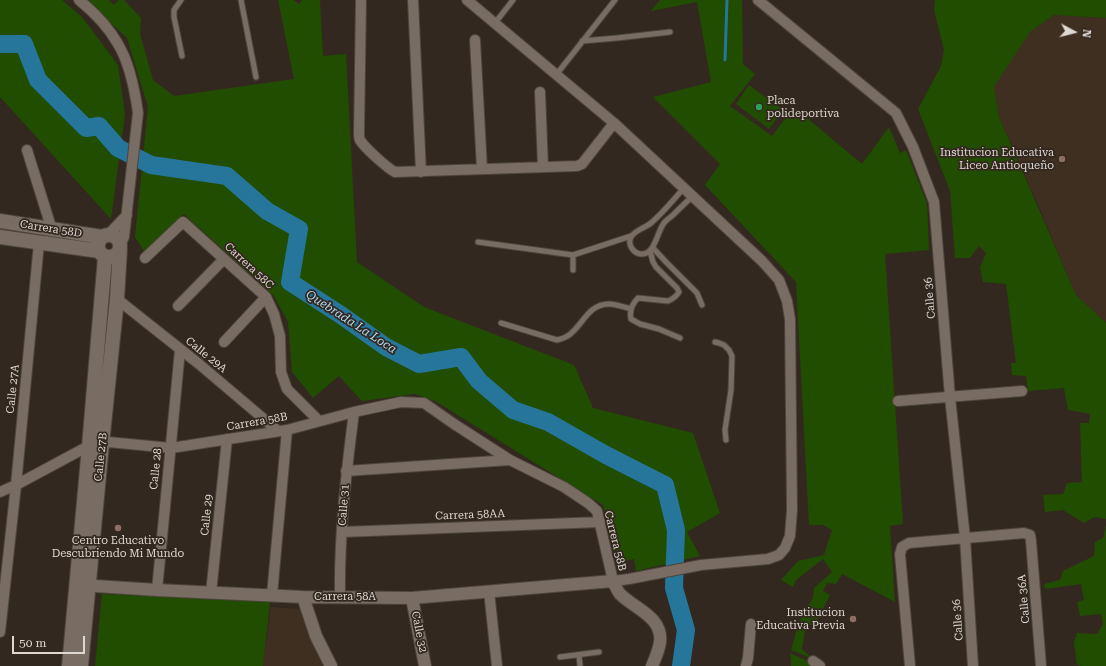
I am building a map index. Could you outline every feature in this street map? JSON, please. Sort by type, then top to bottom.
[{"type":"main road","name":"Carrera 58D","points":[[0,221],[52,230],[105,236]]},
{"type":"main road","points":[[105,236],[115,236],[118,238],[120,247],[116,255],[109,258],[102,254],[98,242],[105,236]]},
{"type":"main road","name":"Carrera 58D","points":[[0,237],[102,254]]},
{"type":"main road","name":"Calle 27B","points":[[69,666],[82,585],[95,446],[117,299],[120,247]]},
{"type":"main road","name":"Calle 27B","points":[[95,446],[102,254]]},
{"type":"main road","name":"Calle 27B","points":[[81,666],[82,585]]},
{"type":"street","name":"Calle 27B","points":[[79,0],[104,25],[119,44],[135,93],[138,113],[124,238],[120,247]]},
{"type":"street","points":[[361,0],[360,140],[390,170],[395,172],[421,172],[577,166],[582,164],[614,123]]},
{"type":"street","points":[[413,0],[421,172]]},
{"type":"street","points":[[466,0],[614,123],[762,260],[779,280],[787,301],[790,319],[792,510],[790,536],[785,548],[779,555],[768,560],[701,565],[613,581],[619,593],[651,618],[657,626],[660,635],[660,644],[652,666]]},
{"type":"street","name":"Calle 36","points":[[758,0],[896,113],[913,147],[934,202],[950,396],[965,538],[973,666]]},
{"type":"street","points":[[475,40],[482,169]]},
{"type":"street","points":[[540,92],[543,167]]},
{"type":"street","points":[[27,150],[52,230]]},
{"type":"street","points":[[105,236],[127,215]]},
{"type":"street","name":"Carrera 58C","points":[[145,258],[183,222],[266,297],[274,314],[280,336],[281,372],[287,389],[318,421]]},
{"type":"street","name":"Calle 27A","points":[[0,632],[16,485],[39,243]]},
{"type":"street","points":[[178,306],[224,259]]},
{"type":"street","points":[[224,342],[266,297]]},
{"type":"street","name":"Calle 29A","points":[[117,299],[282,431]]},
{"type":"street","name":"Calle 28","points":[[157,590],[180,350]]},
{"type":"street","points":[[898,400],[1022,391]]},
{"type":"street","name":"Carrera 58B","points":[[0,492],[83,449],[108,442],[170,448],[282,431],[354,412],[401,402],[424,403],[510,460],[564,487],[597,511],[613,581]]},
{"type":"street","name":"Calle 31","points":[[340,598],[346,471],[354,412]]},
{"type":"street","points":[[272,595],[282,431]]},
{"type":"street","name":"Calle 29","points":[[211,593],[226,440]]},
{"type":"street","points":[[346,471],[510,460]]},
{"type":"street","name":"Carrera 58AA","points":[[342,532],[600,522]]},
{"type":"street","name":"Calle 36A","points":[[965,538],[1024,533],[1030,535],[1041,666]]},
{"type":"street","points":[[910,666],[900,554],[902,547],[909,543],[965,538]]},
{"type":"street","name":"Carrera 58A","points":[[82,585],[303,597],[412,598],[613,581]]},
{"type":"street","points":[[489,591],[497,666]]},
{"type":"street","points":[[303,597],[316,636],[330,666]]},
{"type":"street","name":"Calle 32","points":[[412,598],[425,666]]},
{"type":"street","points":[[746,666],[751,624]]},
{"type":"lane","points":[[181,0],[174,10],[174,16],[182,56]]},
{"type":"lane","points":[[241,0],[256,77]]},
{"type":"lane","points":[[495,23],[513,0]]},
{"type":"lane","points":[[556,75],[615,0]]},
{"type":"lane","points":[[582,41],[670,32]]},
{"type":"lane","points":[[478,242],[573,255],[631,236],[643,229],[651,224],[684,188]]},
{"type":"lane","points":[[631,236],[630,242],[634,251],[645,254],[651,250],[664,223],[693,196]]},
{"type":"lane","points":[[651,250],[666,262],[698,293],[702,305]]},
{"type":"lane","points":[[651,250],[653,262],[656,267],[677,288],[679,292],[672,300],[668,301],[638,298],[631,309],[631,319],[635,322],[659,329],[680,338]]},
{"type":"lane","points":[[573,255],[573,270]]},
{"type":"lane","points":[[500,323],[557,340],[570,335],[590,312],[599,306],[609,304],[631,309]]},
{"type":"lane","points":[[715,342],[724,345],[732,356],[731,390],[725,430],[726,440]]},
{"type":"lane","points":[[560,657],[598,652]]},
{"type":"lane","points":[[579,655],[580,666]]},
{"type":"shaded area","name":"Institucion Educativa Liceo Antioqueño","points":[[1054,15],[1106,18],[1106,323],[1076,295],[999,117],[994,87],[1031,31]]},
{"type":"shaded area","points":[[271,607],[300,609],[310,639],[323,666],[263,666]]},
{"type":"green space","points":[[0,0],[62,0],[82,17],[118,65],[125,114],[111,219],[0,97]]},
{"type":"green space","points":[[86,0],[109,0],[114,5],[119,0],[124,0],[141,18],[140,34],[153,80],[174,96],[294,79],[278,0],[293,0],[299,4],[302,0],[320,0],[323,56],[346,54],[357,262],[424,307],[574,365],[593,408],[693,433],[720,513],[687,532],[700,556],[636,571],[634,559],[617,563],[603,505],[435,401],[415,394],[362,401],[339,376],[313,398],[292,372],[288,322],[274,296],[184,214],[144,251],[135,237],[148,107],[127,38]]},
{"type":"green space","points":[[660,0],[742,0],[743,64],[755,74],[730,106],[772,136],[794,107],[862,164],[889,127],[900,153],[906,150],[927,203],[929,250],[885,254],[903,524],[890,526],[895,602],[842,574],[836,584],[827,583],[823,591],[830,595],[815,625],[806,625],[802,649],[813,659],[791,650],[799,622],[813,598],[814,588],[832,572],[823,559],[796,580],[793,587],[781,580],[798,561],[824,555],[832,530],[823,525],[809,525],[796,282],[705,185],[720,164],[653,97],[711,82],[697,2],[651,11]]},
{"type":"green space","points":[[935,0],[1106,0],[1106,18],[1054,15],[1031,31],[994,87],[999,117],[1076,295],[1106,323],[1106,519],[1094,517],[1084,523],[1063,510],[1045,512],[1043,495],[1063,494],[1067,483],[1082,482],[1080,423],[1089,423],[1090,414],[1068,410],[1064,388],[1028,391],[1026,376],[1012,375],[1011,363],[1016,363],[1006,284],[983,282],[980,267],[986,253],[979,246],[970,258],[955,258],[950,191],[918,109],[941,66],[944,50],[934,10]]},
{"type":"green space","name":"Placa polideportiva","points":[[749,85],[783,110],[769,129],[736,104]]},
{"type":"green space","points":[[1106,525],[1106,666],[1077,665],[1074,642],[1077,633],[1097,634],[1103,624],[1101,614],[1080,616],[1077,602],[1084,600],[1081,584],[1045,589],[1044,584],[1060,580],[1063,571],[1094,556],[1095,542],[1103,538]]},
{"type":"green space","points":[[102,594],[270,602],[263,666],[95,666]]},
{"type":"green space","points":[[790,653],[816,665],[817,666],[791,666]]},
{"type":"waterway","points":[[725,60],[727,0]]},
{"type":"waterway","name":"Quebrada La Loca","points":[[0,44],[24,44],[38,80],[86,128],[99,126],[118,148],[151,165],[227,176],[267,211],[299,229],[290,282],[341,315],[386,347],[419,364],[461,357],[479,381],[513,410],[548,422],[606,455],[665,485],[676,530],[674,588],[686,630],[681,666]]},
{"type":"place","name":"Placa polideportiva","points":[[759,107]]},
{"type":"place","name":"Institucion Educativa Liceo Antioqueño","points":[[1062,159]]},
{"type":"place","name":"Centro Educativo Descubriendo Mi Mundo","points":[[118,528]]},
{"type":"place","name":"Institucion Educativa Previa","points":[[853,619]]}]
